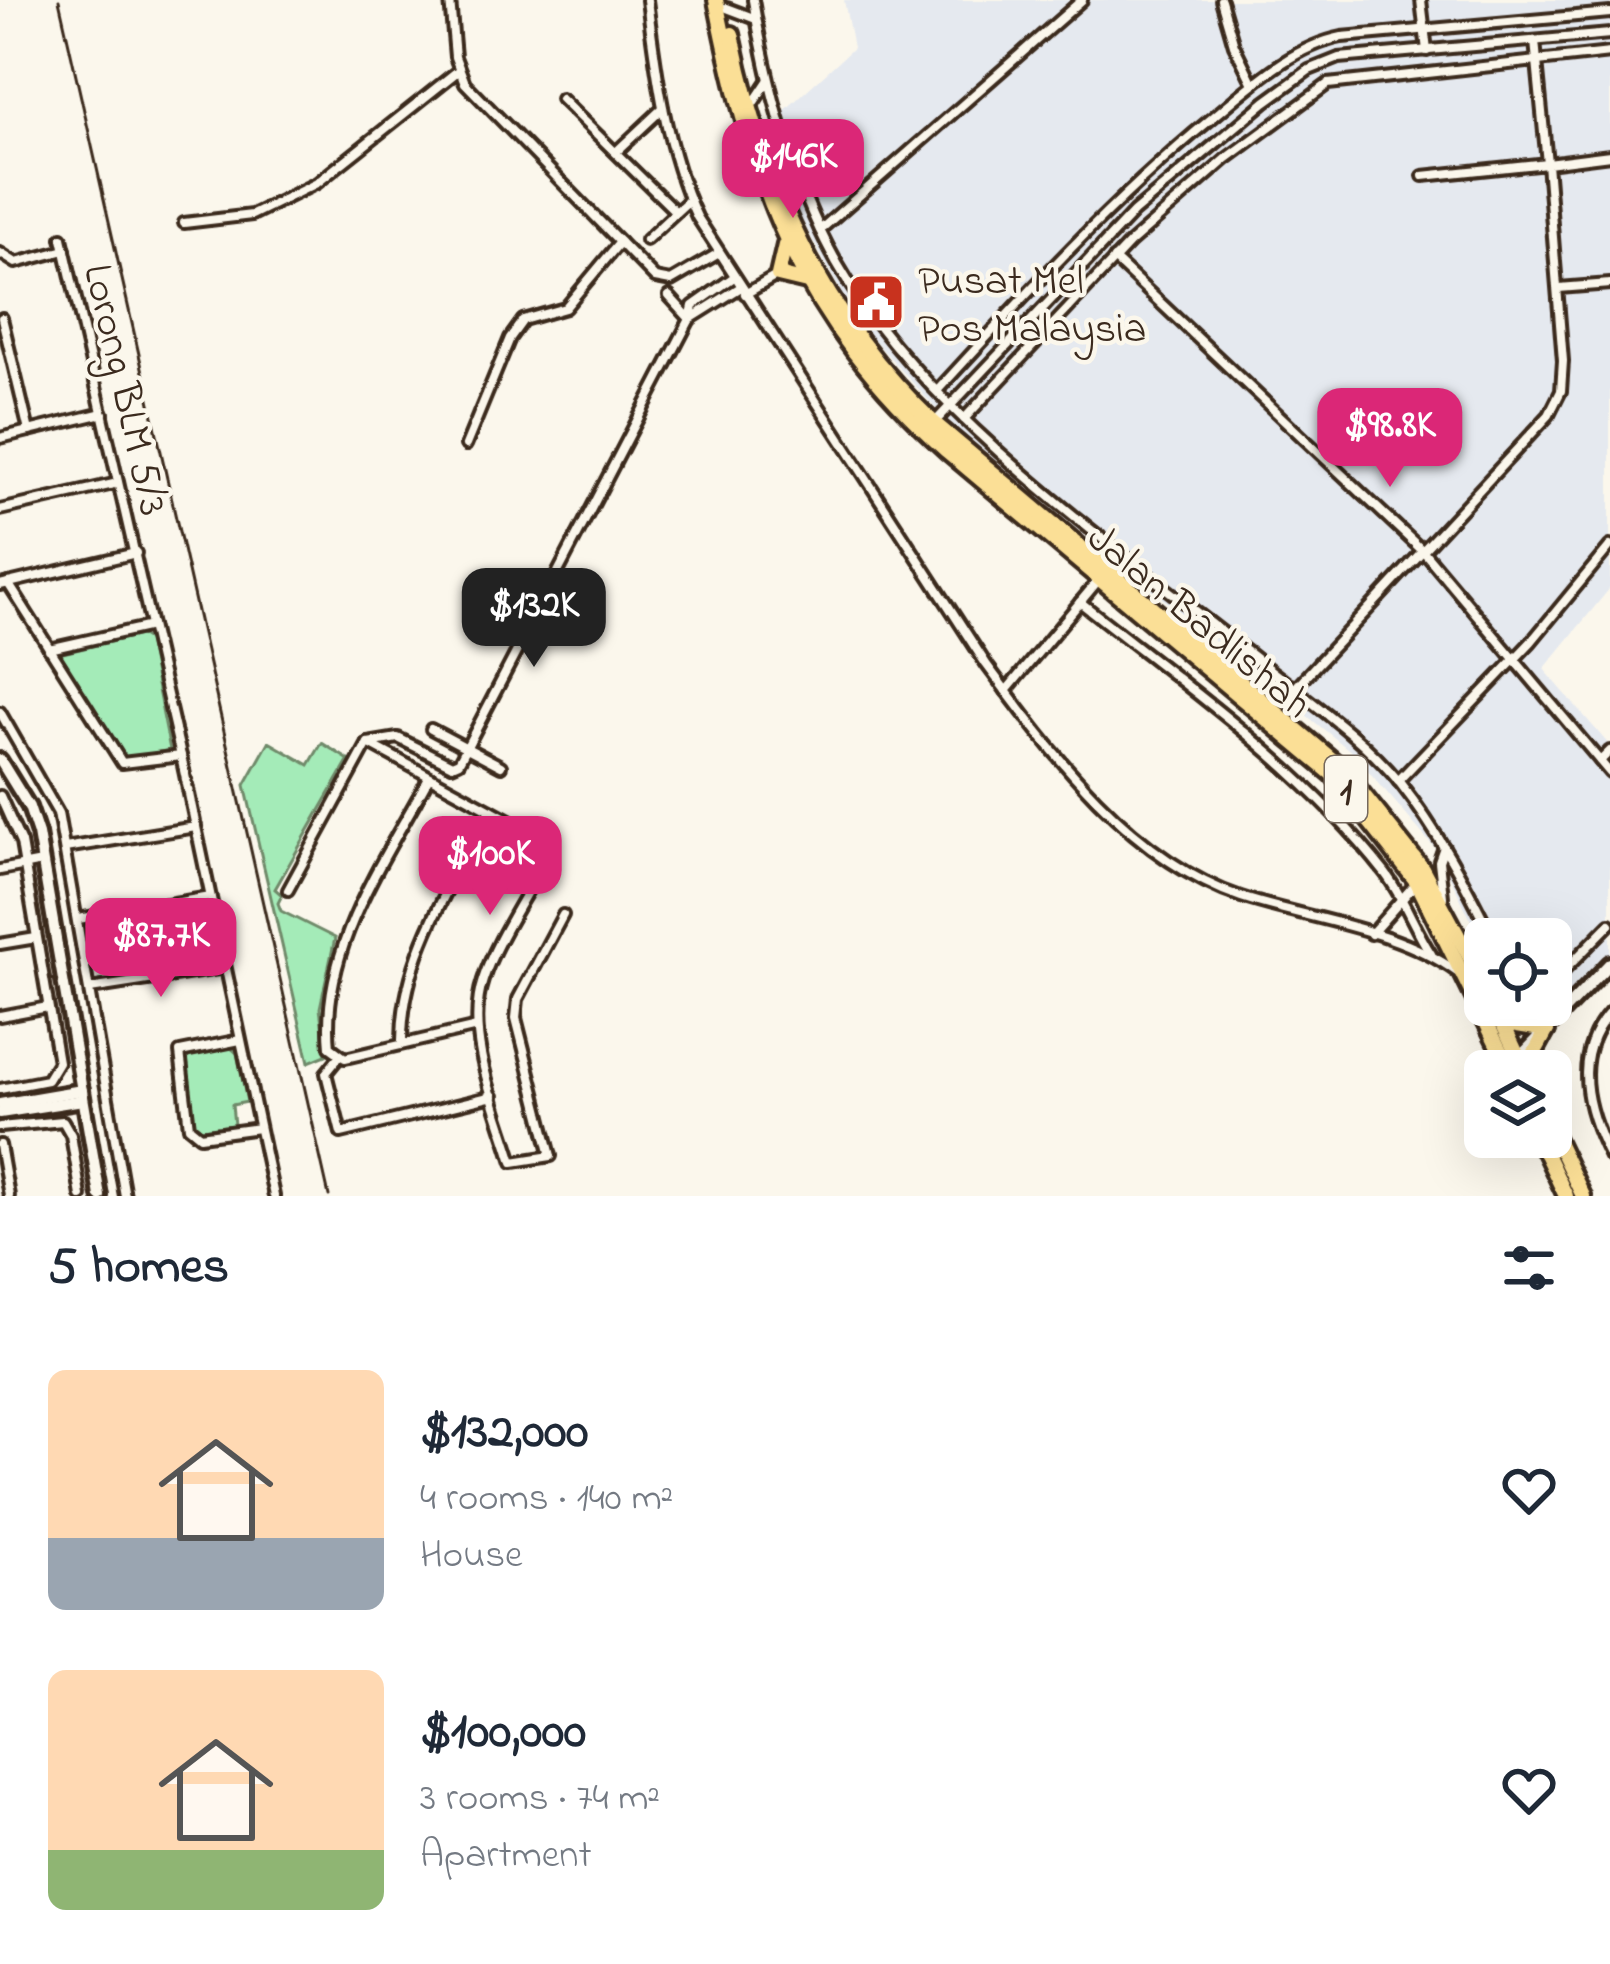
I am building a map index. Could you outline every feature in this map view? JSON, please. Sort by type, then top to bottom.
[{"type":"main road","name":"1","points":[[723,3],[748,111],[780,204],[839,313],[930,427]]},
{"type":"main road","name":"1","points":[[723,3],[745,135],[785,240],[843,338],[930,427]]},
{"type":"main road","points":[[785,240],[778,275],[808,283]]},
{"type":"main road","name":"Jalan Badlishah","points":[[930,427],[1342,768],[1405,844],[1445,906],[1464,951]]},
{"type":"main road","name":"Jalan Badlishah","points":[[1104,573],[1332,774],[1418,882],[1464,960]]},
{"type":"main road","points":[[1523,1026],[1547,1030],[1535,1050]]},
{"type":"main road","points":[[1548,1158],[1566,1196]]},
{"type":"main road","points":[[1565,1158],[1583,1196]]},
{"type":"street","points":[[450,0],[459,70],[478,100],[662,282],[686,274],[719,253]]},
{"type":"street","points":[[647,0],[664,107],[689,200],[734,277],[1006,691],[1093,794],[1186,872],[1235,895],[1432,956],[1464,975]]},
{"type":"street","points":[[753,0],[769,79],[820,230],[868,311],[964,419],[1294,689],[1398,781],[1444,846],[1481,918]]},
{"type":"street","points":[[820,230],[1082,0]]},
{"type":"street","points":[[1221,0],[1234,45],[1253,84]]},
{"type":"street","points":[[1421,0],[1427,51]]},
{"type":"street","points":[[723,3],[756,19]]},
{"type":"street","points":[[937,391],[1111,204],[1253,84],[1321,41],[1610,13]]},
{"type":"street","points":[[930,427],[1110,233],[1265,102],[1325,62],[1610,34]]},
{"type":"street","points":[[1294,689],[1540,428],[1555,404],[1563,378],[1535,41]]},
{"type":"street","points":[[964,419],[1114,259],[1226,159],[1328,84],[1610,53]]},
{"type":"street","points":[[184,223],[252,215],[317,183],[459,70]]},
{"type":"street","points":[[748,111],[769,79]]},
{"type":"street","points":[[561,99],[675,211]]},
{"type":"street","points":[[616,152],[664,107]]},
{"type":"street","points":[[1423,176],[1610,155]]},
{"type":"street","points":[[646,240],[689,200]]},
{"type":"street","name":"Lorong BLM 5/3","points":[[62,238],[181,756],[274,1196]]},
{"type":"street","points":[[466,445],[510,338],[523,320],[565,308],[620,242]]},
{"type":"street","points":[[0,254],[16,263],[65,250]]},
{"type":"street","points":[[1114,259],[1424,552],[1610,773]]},
{"type":"street","points":[[690,320],[778,275]]},
{"type":"street","points":[[368,743],[398,738],[452,765],[468,748],[690,320],[693,306],[734,277]]},
{"type":"street","points":[[1558,288],[1610,284]]},
{"type":"street","points":[[669,296],[690,320]]},
{"type":"street","points":[[2,318],[29,431]]},
{"type":"street","points":[[0,438],[103,413]]},
{"type":"street","points":[[0,510],[118,483]]},
{"type":"street","points":[[1398,781],[1515,659],[1610,546]]},
{"type":"street","points":[[136,553],[4,584],[122,763],[181,756]]},
{"type":"street","points":[[1006,691],[1104,573]]},
{"type":"street","points":[[1080,602],[1297,776],[1387,875],[1432,956]]},
{"type":"street","points":[[49,649],[152,626]]},
{"type":"street","points":[[0,712],[51,796],[65,848],[125,1196]]},
{"type":"street","points":[[431,729],[501,766]]},
{"type":"street","points":[[368,743],[536,835],[547,847],[483,977],[478,1027],[513,1162],[551,1156],[516,1018],[518,999],[562,914]]},
{"type":"street","points":[[288,890],[368,743]]},
{"type":"street","points":[[1600,761],[1610,752]]},
{"type":"street","points":[[0,760],[34,820],[100,1196]]},
{"type":"street","points":[[339,1058],[329,1037],[338,959],[429,777]]},
{"type":"street","points":[[0,796],[15,824],[25,866],[58,1062],[47,1080],[0,1089]]},
{"type":"street","points":[[402,1043],[406,991],[418,953],[491,810]]},
{"type":"street","points":[[65,848],[196,826]]},
{"type":"street","points":[[1444,846],[1439,879],[1445,906]]},
{"type":"street","points":[[0,870],[42,862]]},
{"type":"street","points":[[1371,934],[1418,882]]},
{"type":"street","points":[[78,919],[210,897]]},
{"type":"street","points":[[1572,963],[1610,924]]},
{"type":"street","points":[[0,944],[36,938]]},
{"type":"street","points":[[1530,1050],[1610,963]]},
{"type":"street","points":[[90,989],[225,968]]},
{"type":"street","points":[[0,1016],[48,1007]]},
{"type":"street","points":[[1610,1012],[1593,1037],[1586,1099],[1610,1157]]},
{"type":"street","points":[[478,1027],[339,1058],[326,1073],[341,1133],[493,1096]]},
{"type":"street","points":[[240,1040],[180,1052],[189,1127],[200,1136],[259,1128]]},
{"type":"street","points":[[0,1108],[82,1095]]},
{"type":"street","points":[[0,1127],[63,1121],[81,1196]]},
{"type":"street","points":[[0,1145],[8,1196]]},
{"type":"shaded area","points":[[844,0],[1610,0],[1610,588],[1544,669],[1610,746],[1610,963],[1572,1002],[1572,918],[1470,918],[1438,852],[1353,753],[957,432],[856,320],[790,198],[769,125],[853,48]]},
{"type":"green space","points":[[140,635],[148,640],[170,750],[125,759],[58,654]]},
{"type":"green space","points":[[269,742],[309,765],[322,743],[349,760],[275,889],[282,895],[281,911],[335,938],[320,1008],[326,1055],[309,1062],[245,785]]},
{"type":"green space","points":[[230,1047],[237,1053],[247,1102],[232,1105],[234,1125],[201,1129],[195,1124],[182,1055]]},
{"type":"railway","points":[[59,0],[329,1196]]},
{"type":"place","name":"Pusat Mel Pos Malaysia","points":[[876,302]]}]
